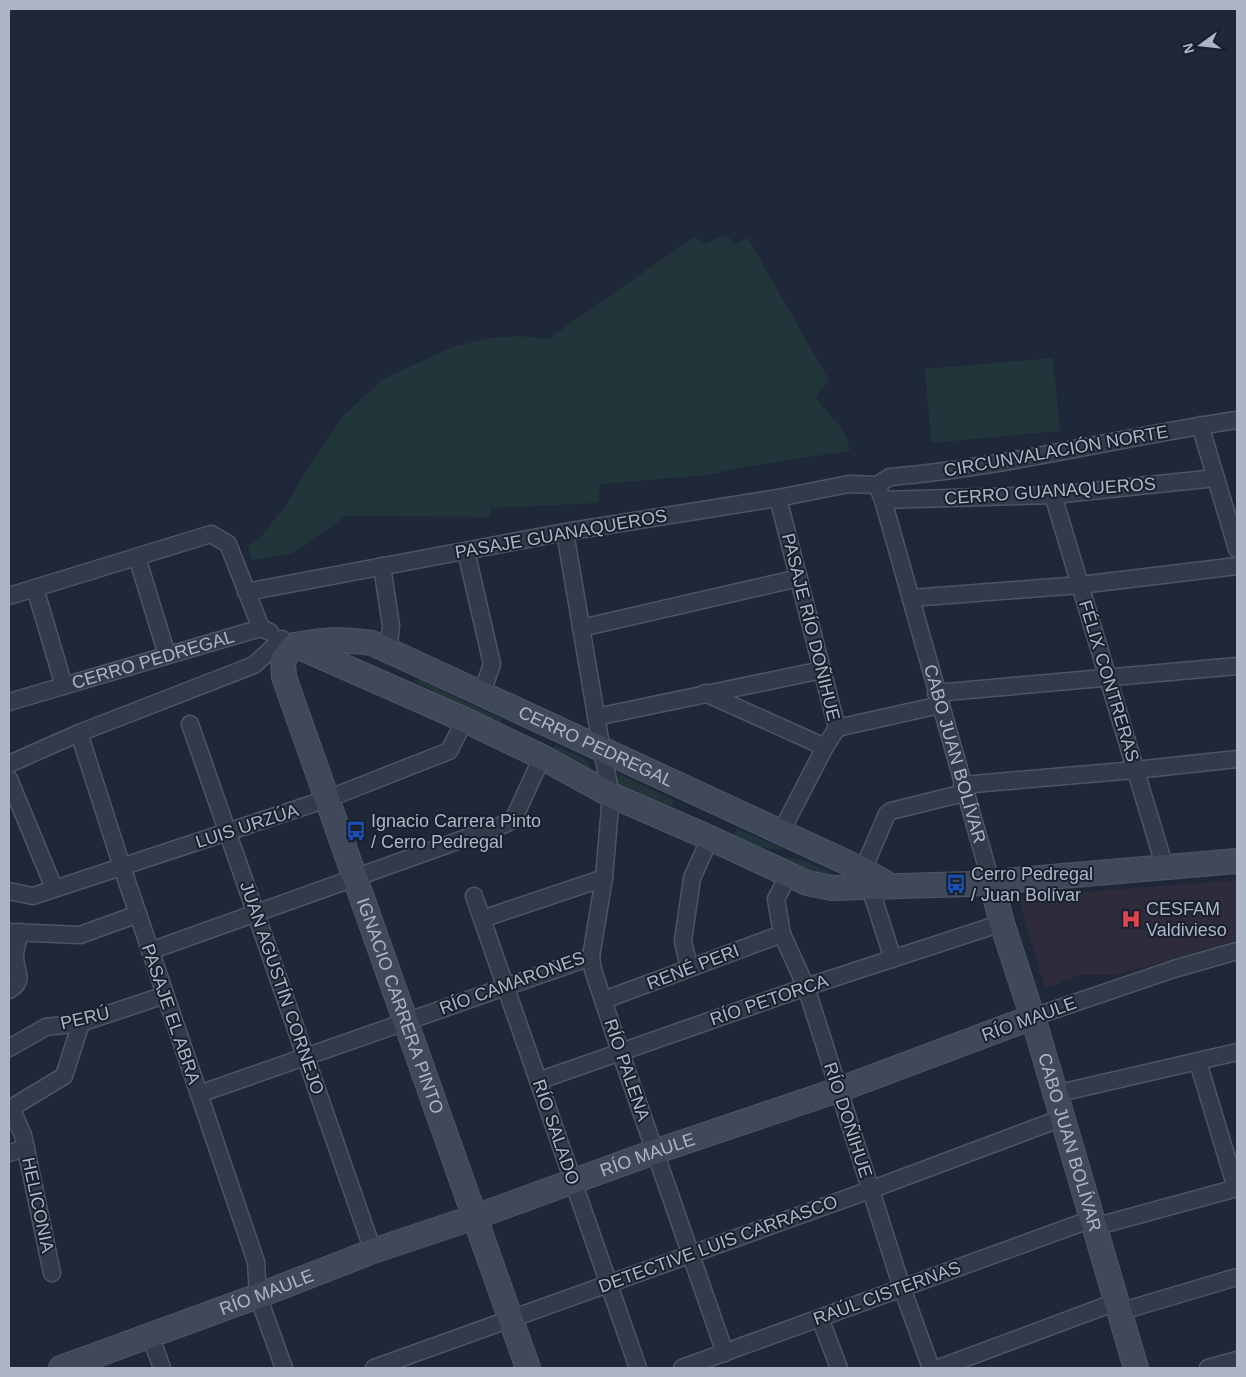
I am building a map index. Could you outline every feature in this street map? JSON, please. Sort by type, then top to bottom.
[{"type":"street","name":"CIRCUNVALACIÓN NORTE","points":[[877,485],[890,477],[1054,454],[1200,425],[1237,420]]},
{"type":"street","points":[[1200,425],[1216,478],[1232,514],[1237,549]]},
{"type":"street","name":"CERRO GUANAQUEROS","points":[[883,500],[1053,495],[1216,478]]},
{"type":"street","name":"PASAJE GUANAQUEROS","points":[[246,592],[565,532],[778,498],[849,484],[877,485]]},
{"type":"street","name":"CABO JUAN BOLÍVAR","points":[[877,485],[911,598],[1002,923],[1033,1017],[1136,1368]]},
{"type":"street","name":"FÉLIX CONTRERAS","points":[[1053,495],[1165,868]]},
{"type":"street","name":"PASAJE RÍO DOÑIHUE","points":[[778,498],[837,728],[825,747],[781,832]]},
{"type":"street","name":"RÍO CAMARONES","points":[[199,1094],[591,957],[604,878],[611,795],[565,532]]},
{"type":"street","points":[[9,596],[211,534],[228,544],[261,628]]},
{"type":"street","points":[[466,551],[492,664],[482,693]]},
{"type":"street","points":[[137,557],[167,655]]},
{"type":"street","points":[[382,566],[391,626],[388,651]]},
{"type":"street","points":[[911,598],[1080,585],[1237,566]]},
{"type":"street","points":[[581,628],[799,578]]},
{"type":"street","points":[[35,588],[64,686]]},
{"type":"street","name":"CERRO PEDREGAL","points":[[9,702],[261,628],[288,642],[465,720],[542,757],[611,795],[807,883],[832,888],[991,882],[1237,861]]},
{"type":"street","name":"CERRO PEDREGAL","points":[[288,642],[343,639],[372,644],[863,870],[889,885]]},
{"type":"street","points":[[9,764],[79,733],[254,665],[288,642]]},
{"type":"street","name":"IGNACIO CARRERA PINTO","points":[[288,642],[284,660],[284,677],[528,1368]]},
{"type":"street","points":[[837,728],[938,699],[1108,677],[1237,666]]},
{"type":"street","points":[[596,717],[822,670]]},
{"type":"street","points":[[705,694],[825,747]]},
{"type":"street","name":"LUIS URZÚA","points":[[9,891],[33,896],[328,799],[449,751],[465,720]]},
{"type":"street","name":"JUAN AGUSTÍN CORNEJO","points":[[190,724],[373,1251]]},
{"type":"street","name":"PASAJE EL ABRA","points":[[79,733],[150,951],[256,1262],[258,1296],[284,1368]]},
{"type":"street","points":[[150,951],[505,824],[512,820],[542,757]]},
{"type":"street","points":[[863,870],[887,814],[963,789],[1237,759]]},
{"type":"street","points":[[9,779],[54,888]]},
{"type":"street","points":[[689,968],[683,941],[692,878],[710,838]]},
{"type":"street","name":"RÍO DOÑIHUE","points":[[789,874],[776,899],[782,934],[806,987],[902,1288],[931,1368]]},
{"type":"street","points":[[482,919],[604,878]]},
{"type":"street","points":[[889,885],[873,897],[893,959]]},
{"type":"street","name":"RÍO SALADO","points":[[474,896],[638,1368]]},
{"type":"street","points":[[9,990],[15,986],[19,978],[14,957],[14,932],[80,935],[138,914]]},
{"type":"street","name":"RÍO PETORCA","points":[[538,1081],[806,987],[1002,923]]},
{"type":"street","name":"RENÉ PERI","points":[[604,1000],[782,934]]},
{"type":"street","name":"RÍO MAULE","points":[[60,1368],[258,1296],[373,1251],[475,1217],[654,1152],[838,1090],[1033,1017],[1165,972],[1237,950]]},
{"type":"street","name":"RÍO PALENA","points":[[591,957],[593,970],[654,1152],[725,1352]]},
{"type":"street","name":"PERÚ","points":[[9,1048],[46,1026],[81,1023],[165,994]]},
{"type":"street","name":"HELICONIA","points":[[52,1273],[23,1135],[11,1108],[64,1076],[81,1023]]},
{"type":"street","points":[[1055,1094],[1237,1052]]},
{"type":"street","points":[[1198,1062],[1237,1188]]},
{"type":"street","name":"DETECTIVE LUIS CARRASCO","points":[[374,1368],[870,1190],[1062,1118]]},
{"type":"street","points":[[9,1153],[26,1148]]},
{"type":"street","name":"RAÚL CISTERNAS","points":[[690,1367],[725,1352],[902,1288],[1093,1223],[1237,1188]]},
{"type":"street","points":[[939,1368],[1118,1307],[1237,1277]]},
{"type":"street","points":[[820,1318],[839,1368]]},
{"type":"street","points":[[150,1335],[162,1368]]},
{"type":"street","points":[[1208,1368],[1237,1360]]},
{"type":"shaded area","name":"CESFAM Valdivieso","points":[[1237,880],[1237,941],[1115,975],[1080,975],[1045,989],[1018,897]]},
{"type":"green space","points":[[726,235],[735,244],[748,238],[829,380],[815,397],[846,434],[850,451],[748,466],[707,475],[600,484],[598,503],[491,508],[491,517],[346,516],[293,553],[252,560],[248,546],[260,538],[287,504],[306,471],[342,417],[383,379],[450,348],[489,338],[519,336],[548,339],[694,237],[704,244]]},
{"type":"green space","points":[[1053,358],[1060,431],[931,443],[925,369]]},
{"type":"green space","points":[[415,680],[420,680],[502,719],[502,725],[415,682]]},
{"type":"green space","points":[[555,745],[589,761],[591,769],[575,759],[552,750]]},
{"type":"green space","points":[[621,775],[674,800],[671,807],[619,785],[617,778]]},
{"type":"green space","points":[[737,829],[787,850],[752,845],[739,839],[734,834]]},
{"type":"green space","points":[[765,852],[805,861],[841,877],[819,876],[796,863]]},
{"type":"place","name":"Ignacio Carrera Pinto / Cerro Pedregal","points":[[356,831]]},
{"type":"place","name":"Cerro Pedregal / Juan Bolívar","points":[[956,884]]},
{"type":"place","name":"CESFAM Valdivieso","points":[[1131,919]]}]
